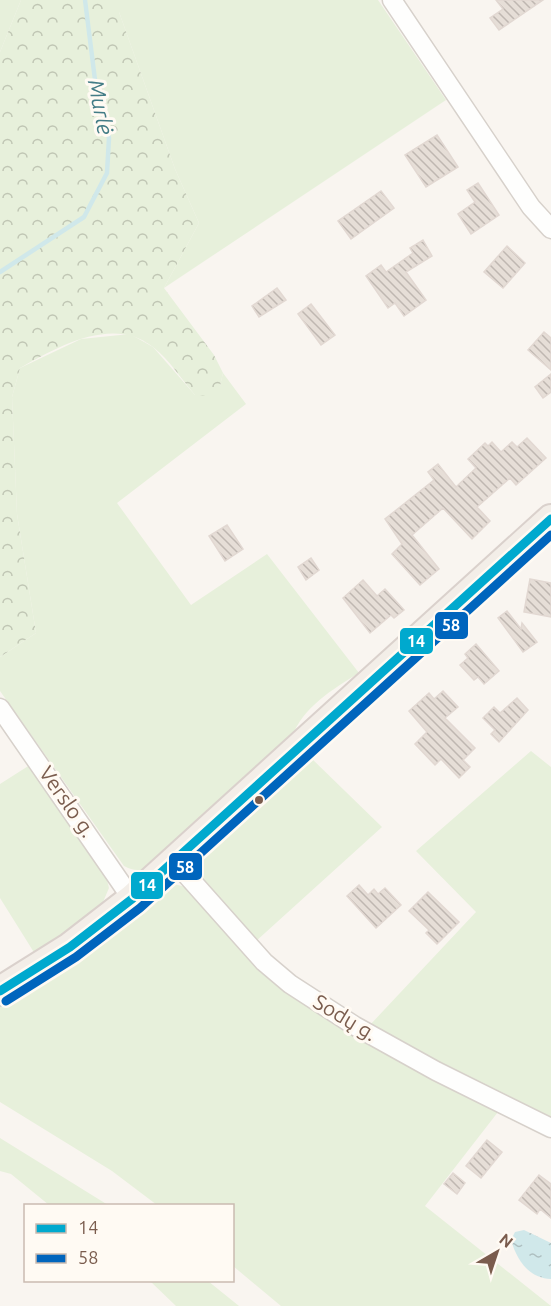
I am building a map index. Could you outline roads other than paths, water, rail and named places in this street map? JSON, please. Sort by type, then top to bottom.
[{"type":"main road","points":[[0,991],[61,952],[132,899],[551,519]]},
{"type":"street","points":[[392,0],[531,207],[551,229]]},
{"type":"street","name":"Verslo g.","points":[[0,708],[132,899]]},
{"type":"street","name":"Sodų g.","points":[[175,861],[264,962],[298,989],[355,1026],[514,1112],[551,1128]]},
{"type":"water","points":[[524,1230],[551,1243],[551,1279],[536,1275],[520,1261],[511,1240],[515,1232]]},
{"type":"waterway","name":"Murlė","points":[[0,272],[84,217],[107,173],[109,138],[95,80],[85,0]]}]
